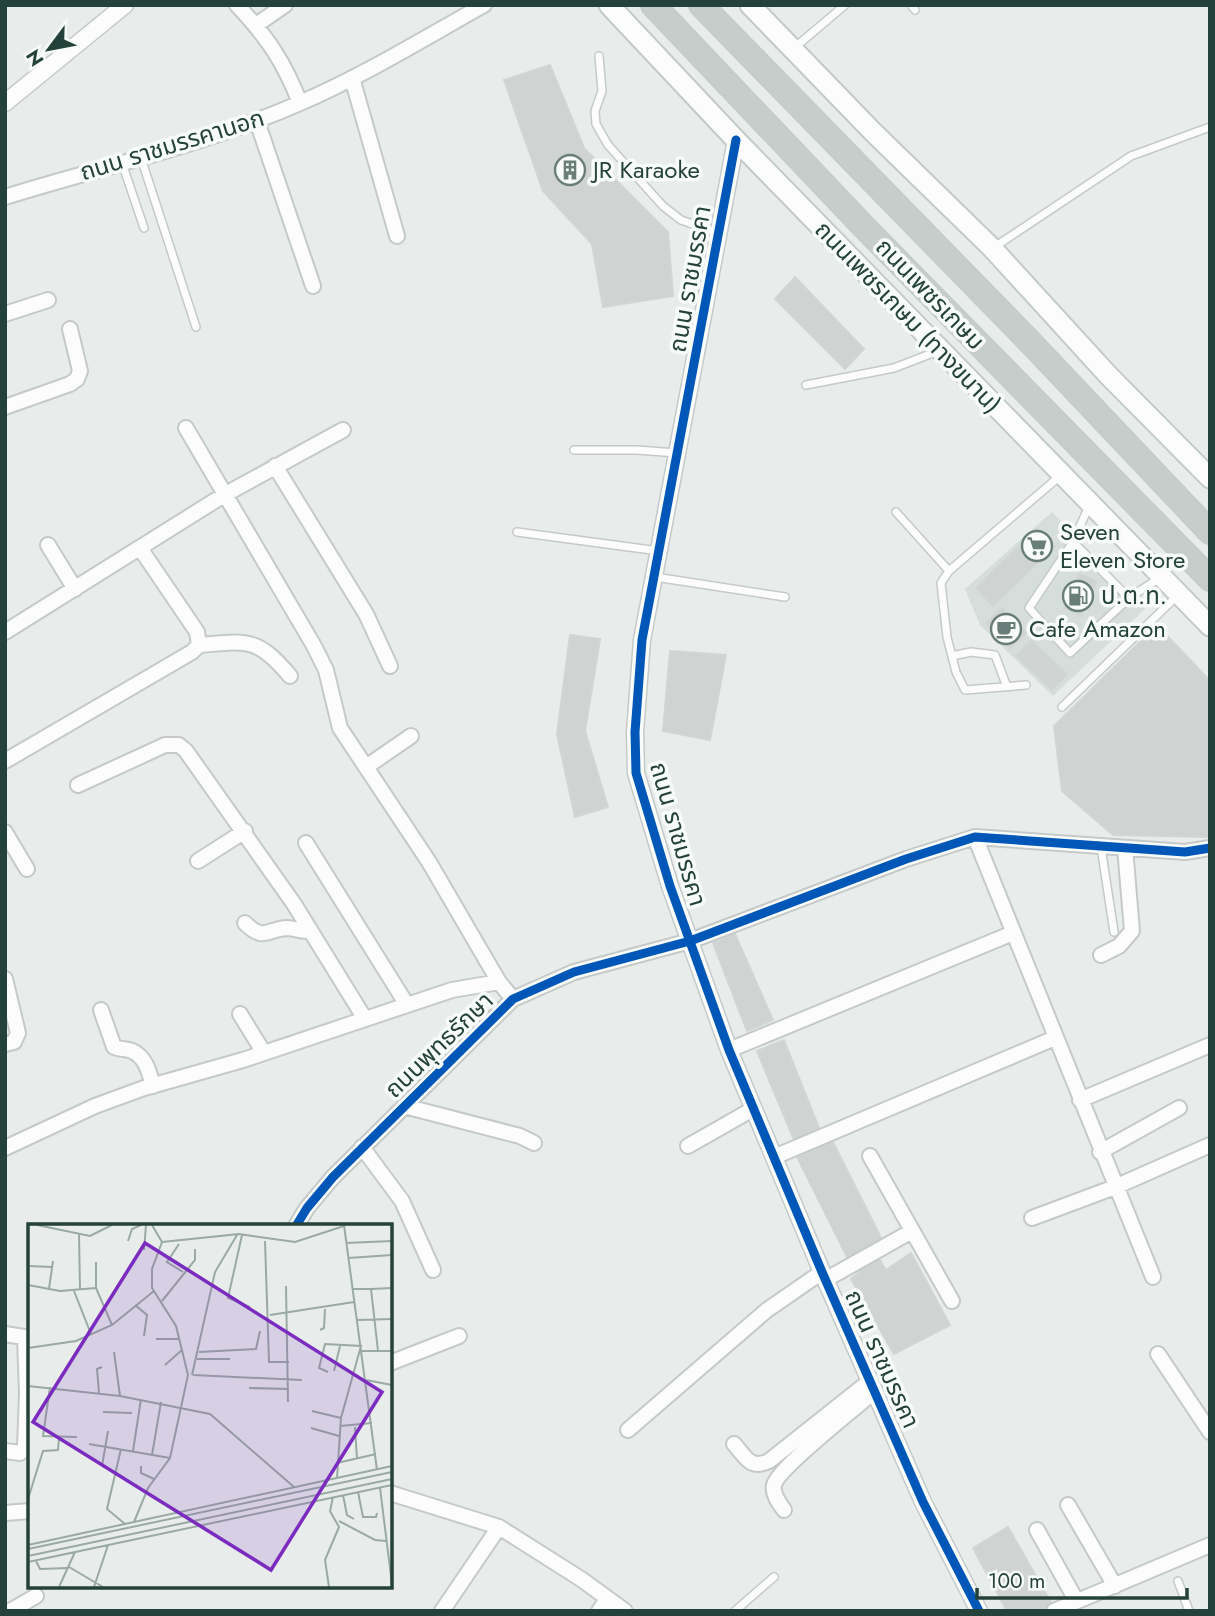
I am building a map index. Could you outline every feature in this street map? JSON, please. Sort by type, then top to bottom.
[{"type":"highway","name":"ถนนเพชรเกษม","points":[[653,5],[875,237],[1210,579]]},
{"type":"highway","name":"ถนนเพชรเกษม","points":[[701,5],[1020,332],[1210,532]]},
{"type":"main road","name":"ถนนเพชรเกษม (ทางขนาน)","points":[[609,5],[736,140],[1210,626]]},
{"type":"main road","points":[[750,5],[873,132],[992,248],[1108,375],[1210,478]]},
{"type":"street","points":[[5,103],[125,5]]},
{"type":"street","points":[[237,5],[256,25],[286,68],[300,103]]},
{"type":"street","points":[[256,25],[285,5]]},
{"type":"street","name":"ถนน ราชมรรคานอก","points":[[5,197],[121,162],[197,143],[257,121],[352,78],[484,5]]},
{"type":"street","points":[[352,78],[397,236]]},
{"type":"street","points":[[257,121],[313,286]]},
{"type":"street","name":"ถนน ราชมรรคา","points":[[736,140],[642,640],[635,732],[636,773],[658,849],[690,941],[753,1109],[923,1502],[979,1611]]},
{"type":"street","points":[[5,314],[48,300]]},
{"type":"street","points":[[5,407],[71,384],[77,379],[80,371],[70,329]]},
{"type":"street","points":[[186,428],[314,646],[326,670],[341,728],[429,862],[499,982],[513,999]]},
{"type":"street","points":[[5,632],[224,495],[343,430]]},
{"type":"street","points":[[275,466],[372,624],[390,666]]},
{"type":"street","points":[[48,545],[75,589]]},
{"type":"street","points":[[140,548],[197,632],[199,645]]},
{"type":"street","points":[[5,761],[192,652],[199,645],[231,642],[264,648],[290,676]]},
{"type":"street","points":[[366,767],[411,736]]},
{"type":"street","points":[[78,785],[166,744],[179,745],[245,831],[365,1019]]},
{"type":"street","points":[[198,861],[245,831]]},
{"type":"street","points":[[5,832],[27,869]]},
{"type":"street","points":[[1153,1277],[1100,1152],[975,837],[1185,852],[1210,848]]},
{"type":"street","name":"ถนนพุทธรักษา","points":[[297,1224],[333,1177],[513,999],[574,972],[690,941],[906,859],[975,837]]},
{"type":"street","points":[[306,843],[407,1005]]},
{"type":"street","points":[[1101,955],[1119,946],[1132,931],[1125,848]]},
{"type":"street","points":[[245,923],[252,930],[263,934],[288,928],[304,932],[310,930]]},
{"type":"street","points":[[729,1050],[1013,933]]},
{"type":"street","points":[[5,979],[18,1033],[14,1042],[5,1044]]},
{"type":"street","points":[[5,1148],[95,1105],[264,1053],[452,989],[499,982]]},
{"type":"street","points":[[101,1010],[114,1047],[134,1052],[140,1057],[153,1086]]},
{"type":"street","points":[[240,1014],[264,1053]]},
{"type":"street","points":[[774,1157],[1055,1038]]},
{"type":"street","points":[[1080,1100],[1210,1045]]},
{"type":"street","points":[[404,1106],[520,1136],[534,1143]]},
{"type":"street","points":[[1100,1152],[1179,1108]]},
{"type":"street","points":[[688,1146],[753,1109]]},
{"type":"street","points":[[1032,1218],[1115,1187],[1210,1145]]},
{"type":"street","points":[[362,1147],[402,1201],[433,1270]]},
{"type":"street","points":[[870,1156],[952,1301]]},
{"type":"street","points":[[628,1430],[767,1310],[823,1276],[912,1231]]},
{"type":"street","points":[[5,1334],[27,1338],[25,1448],[20,1453],[5,1451]]},
{"type":"street","points":[[392,1362],[459,1336]]},
{"type":"street","points":[[1158,1354],[1210,1432]]},
{"type":"street","points":[[734,1444],[756,1465],[769,1461],[873,1386]]},
{"type":"street","points":[[784,1510],[774,1494],[775,1481],[873,1386]]},
{"type":"street","points":[[392,1494],[499,1527],[581,1579],[603,1605],[625,1611]]},
{"type":"street","points":[[1068,1506],[1115,1586]]},
{"type":"street","points":[[5,1513],[28,1511]]},
{"type":"street","points":[[442,1611],[499,1527]]},
{"type":"street","points":[[1037,1530],[1076,1600]]},
{"type":"street","points":[[1054,1611],[1210,1545]]},
{"type":"street","points":[[10,1611],[36,1596]]},
{"type":"lane","points":[[792,49],[845,5]]},
{"type":"lane","points":[[599,56],[602,91],[595,111],[596,124],[608,145],[663,206],[681,220],[718,233]]},
{"type":"lane","points":[[992,248],[1131,156],[1210,127]]},
{"type":"lane","points":[[140,157],[196,327]]},
{"type":"lane","points":[[121,162],[144,228]]},
{"type":"lane","points":[[806,385],[894,368],[942,349]]},
{"type":"lane","points":[[573,450],[678,453]]},
{"type":"lane","points":[[1026,685],[965,690],[951,656],[941,583],[949,571],[1061,475]]},
{"type":"lane","points":[[1090,504],[1073,542],[1028,608],[1070,653],[1129,598],[1161,577]]},
{"type":"lane","points":[[896,512],[949,571]]},
{"type":"lane","points":[[517,532],[660,551]]},
{"type":"lane","points":[[1073,542],[1129,598]]},
{"type":"lane","points":[[655,577],[785,597]]},
{"type":"lane","points":[[1062,707],[1178,594]]},
{"type":"lane","points":[[951,656],[971,652],[995,655],[1007,687]]},
{"type":"lane","points":[[1101,846],[1114,932]]},
{"type":"lane","points":[[734,1611],[774,1577]]},
{"type":"lane","points":[[1178,1581],[1189,1611]]},
{"type":"shaded area","points":[[1052,512],[1145,609],[1053,696],[980,625],[965,589]]},
{"type":"building","name":"JR Karaoke","points":[[550,65],[584,148],[668,232],[673,296],[603,307],[592,244],[543,191],[504,80]]},
{"type":"building","points":[[795,277],[864,349],[845,369],[775,299]]},
{"type":"building","points":[[1037,529],[1054,547],[993,606],[976,588]]},
{"type":"building","points":[[1079,574],[1097,581],[1081,616],[1064,608]]},
{"type":"building","points":[[1002,608],[1026,633],[1010,649],[986,623]]},
{"type":"building","points":[[1157,625],[1210,681],[1210,837],[1113,835],[1062,791],[1054,726]]},
{"type":"building","points":[[570,635],[600,639],[585,731],[608,807],[575,817],[557,734]]},
{"type":"building","points":[[1031,640],[1067,674],[1052,690],[1016,656]]},
{"type":"building","points":[[670,651],[726,655],[710,740],[663,731]]},
{"type":"building","points":[[735,934],[773,1020],[747,1031],[713,943]]},
{"type":"building","points":[[784,1040],[819,1128],[794,1140],[757,1051]]},
{"type":"building","points":[[833,1142],[882,1240],[849,1261],[797,1157]]},
{"type":"building","points":[[911,1253],[950,1325],[894,1354],[851,1279],[878,1257],[886,1270]]},
{"type":"building","points":[[1008,1527],[1052,1604],[1039,1611],[1007,1611],[973,1548]]},
{"type":"cycle path","points":[[736,140],[642,640],[635,732],[636,773],[670,886],[729,1050],[923,1502],[979,1611]]},
{"type":"cycle path","points":[[297,1224],[333,1177],[513,999],[574,972],[690,941],[906,859],[975,837],[1185,852],[1210,848]]},
{"type":"place","name":"JR Karaoke","points":[[570,170]]},
{"type":"place","name":"Seven Eleven Store","points":[[1037,546]]},
{"type":"place","name":"ป.ต.ท.","points":[[1078,596]]},
{"type":"place","name":"Cafe Amazon","points":[[1006,629]]}]
